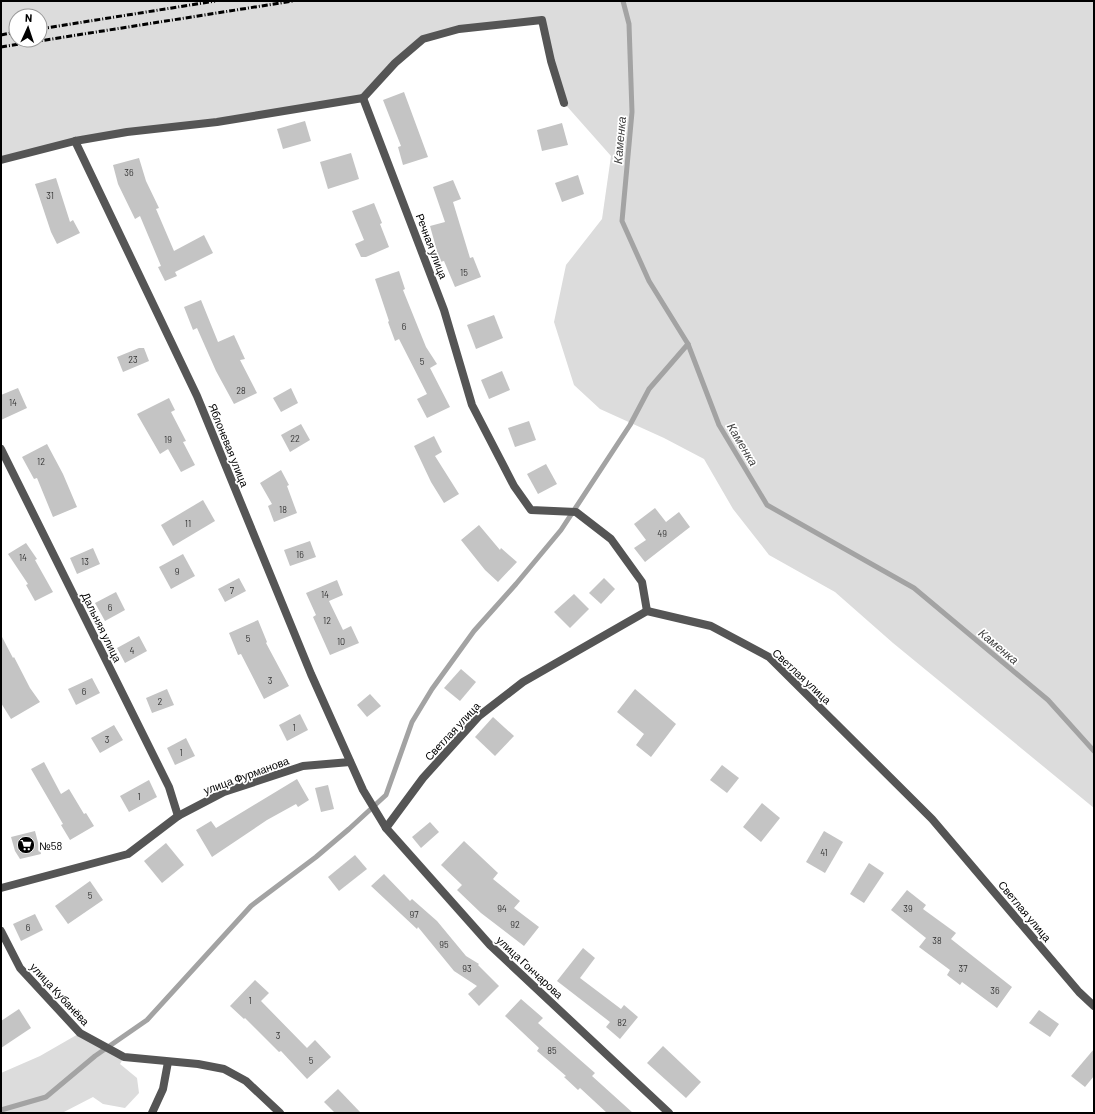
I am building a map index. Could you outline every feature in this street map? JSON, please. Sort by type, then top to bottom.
[{"type":"street","points":[[1,160],[75,142],[127,132],[217,122],[363,98],[395,63],[423,39],[459,29],[542,20],[551,61],[564,103]]},
{"type":"street","name":"Речная улица","points":[[363,98],[444,310],[472,405],[514,486],[531,510],[576,512],[611,539],[642,582],[647,611]]},
{"type":"street","name":"Яблоневая улица","points":[[75,142],[197,396],[308,667],[363,790]]},
{"type":"street","name":"Дальняя улица","points":[[1,449],[169,787],[178,816]]},
{"type":"street","name":"Светлая улица","points":[[386,828],[423,778],[478,716],[523,682],[647,611],[712,626],[769,657],[932,819],[1079,992],[1094,1006]]},
{"type":"street","name":"улица Фурманова","points":[[1,888],[128,854],[178,816],[224,792],[303,766],[350,762]]},
{"type":"street","name":"улица Гончарова","points":[[363,790],[386,828],[490,945],[669,1113]]},
{"type":"street","name":"улица Кубанёва","points":[[1,931],[20,968],[80,1033],[124,1057],[198,1064],[224,1069],[246,1081],[280,1113]]},
{"type":"street","points":[[152,1113],[163,1089],[168,1062]]},
{"type":"shaded area","points":[[1,1],[1094,1],[1094,808],[893,643],[835,592],[769,555],[733,509],[704,459],[664,438],[600,409],[574,385],[554,322],[566,265],[602,219],[611,156],[564,103],[542,20],[459,29],[423,39],[363,98],[127,132],[1,160]]},
{"type":"shaded area","points":[[80,1033],[124,1057],[120,1064],[137,1078],[139,1093],[125,1108],[103,1104],[93,1097],[62,1113],[1,1113],[1,1073],[40,1056]]},
{"type":"building","points":[[404,92],[428,157],[403,165],[398,147],[401,146],[383,100]]},
{"type":"building","points":[[305,121],[311,141],[283,149],[277,129]]},
{"type":"building","points":[[562,123],[568,145],[542,151],[537,130]]},
{"type":"building","points":[[351,153],[359,179],[328,189],[320,162]]},
{"type":"building","points":[[139,158],[146,181],[159,208],[156,209],[174,251],[204,235],[213,253],[175,272],[177,276],[165,281],[158,267],[161,266],[140,216],[135,219],[118,184],[113,165]]},
{"type":"building","points":[[578,175],[584,194],[562,202],[555,183]]},
{"type":"building","points":[[56,178],[70,222],[73,220],[80,233],[57,244],[51,232],[35,184]]},
{"type":"building","points":[[453,180],[461,199],[453,202],[470,258],[473,257],[481,277],[455,287],[444,261],[440,262],[430,226],[445,222],[433,187]]},
{"type":"building","points":[[374,203],[389,247],[366,257],[361,257],[355,244],[364,240],[352,211]]},
{"type":"building","points":[[399,271],[405,289],[403,290],[426,347],[437,364],[430,368],[450,407],[427,418],[417,399],[427,394],[399,339],[395,341],[375,279]]},
{"type":"building","points":[[201,300],[218,342],[234,335],[245,359],[240,360],[257,393],[234,404],[216,371],[197,328],[193,330],[184,307]]},
{"type":"building","points":[[494,315],[503,338],[476,349],[467,325]]},
{"type":"building","points":[[139,348],[144,348],[149,361],[123,372],[117,357]]},
{"type":"building","points":[[502,371],[510,390],[489,399],[481,380]]},
{"type":"building","points":[[18,388],[27,408],[1,420],[1,395]]},
{"type":"building","points":[[291,388],[298,403],[281,412],[273,398]]},
{"type":"building","points":[[169,398],[175,410],[171,412],[186,441],[183,442],[195,465],[181,472],[168,449],[160,454],[137,414]]},
{"type":"building","points":[[529,421],[536,440],[515,447],[508,428]]},
{"type":"building","points":[[301,424],[310,440],[290,452],[281,435]]},
{"type":"building","points":[[434,436],[442,452],[435,456],[459,494],[444,503],[431,482],[414,446]]},
{"type":"building","points":[[47,444],[63,474],[77,507],[53,517],[37,478],[34,479],[22,457]]},
{"type":"building","points":[[546,464],[557,484],[538,494],[527,474]]},
{"type":"building","points":[[281,470],[289,485],[287,486],[297,513],[274,522],[268,506],[272,504],[260,483]]},
{"type":"building","points":[[203,500],[215,521],[173,546],[161,525]]},
{"type":"building","points":[[655,508],[666,522],[679,512],[690,527],[645,562],[634,548],[646,540],[634,524]]},
{"type":"building","points":[[479,525],[500,550],[501,548],[517,562],[498,582],[485,570],[461,540]]},
{"type":"building","points":[[310,541],[316,557],[290,566],[284,550]]},
{"type":"building","points":[[26,543],[37,559],[35,560],[53,592],[35,601],[26,585],[28,584],[8,554]]},
{"type":"building","points":[[93,548],[100,564],[77,574],[70,558]]},
{"type":"building","points":[[183,554],[195,576],[171,589],[159,567]]},
{"type":"building","points":[[239,578],[246,591],[225,602],[218,589]]},
{"type":"building","points":[[604,578],[615,589],[601,604],[589,593]]},
{"type":"building","points":[[337,580],[343,595],[329,601],[343,630],[351,626],[359,643],[330,655],[313,617],[316,615],[306,593]]},
{"type":"building","points":[[116,592],[125,610],[105,621],[95,603]]},
{"type":"building","points":[[574,594],[589,609],[570,628],[554,612]]},
{"type":"building","points":[[258,620],[267,642],[266,643],[289,686],[264,699],[241,654],[238,655],[229,633]]},
{"type":"building","points":[[1,635],[30,688],[40,702],[11,719],[1,703]]},
{"type":"building","points":[[139,636],[147,651],[125,663],[117,648]]},
{"type":"building","points":[[461,669],[476,682],[460,701],[444,688]]},
{"type":"building","points":[[92,678],[100,693],[76,705],[68,689]]},
{"type":"building","points":[[167,689],[174,705],[152,713],[146,698]]},
{"type":"building","points":[[635,689],[676,724],[651,757],[636,745],[644,734],[617,712]]},
{"type":"building","points":[[370,694],[381,706],[367,717],[357,705]]},
{"type":"building","points":[[300,714],[308,730],[287,741],[279,725]]},
{"type":"building","points":[[493,717],[514,736],[495,756],[475,737]]},
{"type":"building","points":[[114,725],[123,740],[100,753],[91,738]]},
{"type":"building","points":[[186,738],[195,756],[175,765],[167,748]]},
{"type":"building","points":[[44,762],[61,794],[69,789],[84,814],[86,813],[94,826],[70,840],[61,825],[63,824],[31,769]]},
{"type":"building","points":[[722,765],[739,778],[727,793],[710,780]]},
{"type":"building","points":[[297,779],[309,800],[298,807],[296,804],[267,820],[212,857],[196,830],[211,821],[216,828]]},
{"type":"building","points":[[149,780],[157,797],[129,812],[120,796]]},
{"type":"building","points":[[328,785],[334,809],[321,812],[315,788]]},
{"type":"building","points":[[762,803],[780,818],[761,842],[743,827]]},
{"type":"building","points":[[430,822],[439,832],[421,848],[412,837]]},
{"type":"building","name":"№58","points":[[35,831],[41,854],[20,859],[15,851],[11,837]]},
{"type":"building","points":[[824,831],[843,842],[825,873],[806,862]]},
{"type":"building","points":[[464,841],[498,873],[493,879],[520,901],[514,908],[539,927],[524,946],[481,913],[457,890],[462,885],[441,865]]},
{"type":"building","points":[[166,843],[184,865],[162,883],[144,861]]},
{"type":"building","points":[[355,855],[367,869],[339,891],[328,877]]},
{"type":"building","points":[[869,863],[884,873],[864,903],[850,894]]},
{"type":"building","points":[[384,874],[410,901],[412,899],[437,921],[466,956],[479,964],[478,965],[499,986],[479,1006],[468,994],[477,986],[454,971],[418,927],[417,929],[371,886]]},
{"type":"building","points":[[90,881],[103,900],[68,924],[55,906]]},
{"type":"building","points":[[907,890],[926,905],[923,909],[956,933],[951,939],[1012,987],[997,1008],[962,982],[960,985],[947,975],[950,970],[919,947],[926,938],[891,910]]},
{"type":"building","points":[[35,914],[43,930],[21,941],[13,924]]},
{"type":"building","points":[[583,948],[595,958],[580,978],[621,1009],[624,1005],[638,1017],[620,1039],[606,1027],[610,1022],[557,981]]},
{"type":"building","points":[[255,980],[269,993],[261,1001],[307,1048],[315,1040],[331,1057],[307,1079],[281,1051],[279,1052],[245,1018],[244,1019],[230,1006]]},
{"type":"building","points":[[521,999],[543,1018],[538,1023],[595,1073],[592,1076],[633,1113],[607,1113],[580,1088],[578,1090],[564,1077],[566,1076],[537,1051],[539,1048],[505,1016]]},
{"type":"building","points":[[19,1009],[31,1028],[1,1048],[1,1021]]},
{"type":"building","points":[[1039,1010],[1059,1024],[1050,1037],[1029,1023]]},
{"type":"building","points":[[663,1046],[701,1082],[686,1098],[647,1063]]},
{"type":"building","points":[[1094,1049],[1094,1076],[1085,1087],[1071,1076]]},
{"type":"building","points":[[338,1089],[361,1113],[335,1113],[324,1102]]},
{"type":"waterway","name":"Каменка","points":[[623,1],[629,24],[632,112],[622,221],[649,281],[688,344],[719,425],[767,505],[914,588],[1048,700],[1094,751]]},
{"type":"waterway","points":[[1,1110],[46,1097],[95,1056],[147,1020],[251,906],[316,857],[386,795],[412,722],[432,689],[474,631],[561,530],[630,425],[649,389],[688,344]]},
{"type":"railway","points":[[48,28],[215,1]]},
{"type":"railway","points":[[1,47],[293,1]]},
{"type":"railway","points":[[1,35],[8,34]]},
{"type":"place","name":"№58","points":[[26,845]]}]
